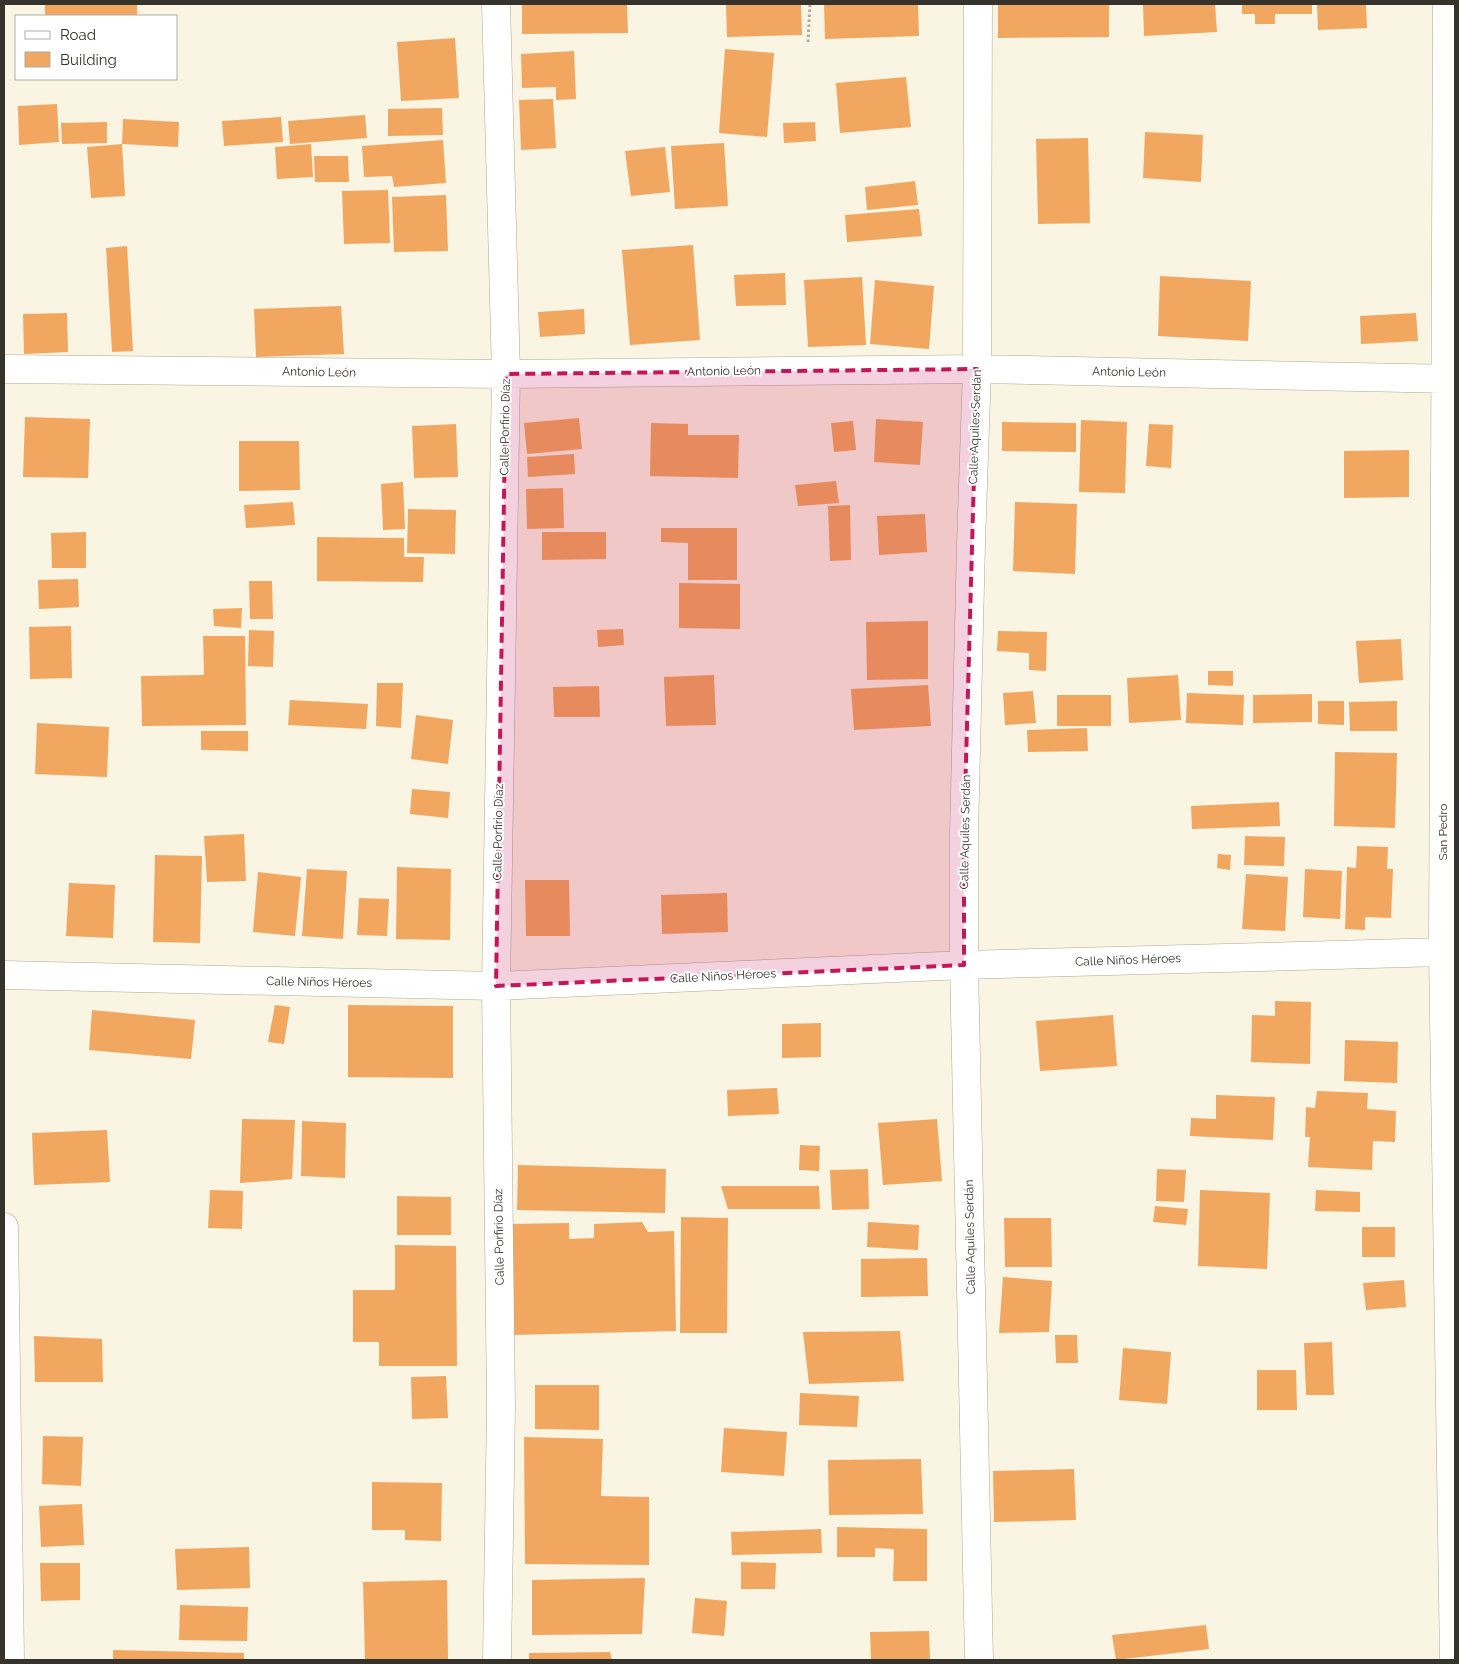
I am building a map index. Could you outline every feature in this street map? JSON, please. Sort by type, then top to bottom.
[{"type":"street","name":"Calle Porfirio Díaz","points":[[496,4],[506,374],[496,986],[501,1406],[497,1660]]},
{"type":"street","name":"Calle Aquiles Serdán","points":[[978,4],[977,369],[964,832],[964,964],[979,1660]]},
{"type":"street","name":"San Pedro","points":[[1447,4],[1450,379],[1443,952],[1454,1660]]},
{"type":"street","name":"Antonio León","points":[[4,369],[506,374],[977,369],[1450,379]]},
{"type":"street","name":"Calle Niños Héroes","points":[[4,975],[496,986],[964,964],[1443,952]]},
{"type":"street","points":[[4,1227],[10,1660]]},
{"type":"path","points":[[808,42],[810,4]]},
{"type":"highlighted area","points":[[977,369],[964,833],[964,965],[496,986],[506,374]]},
{"type":"building","points":[[45,4],[137,4],[137,15],[45,15]]},
{"type":"building","points":[[522,4],[627,4],[628,33],[522,34]]},
{"type":"building","points":[[726,4],[801,4],[802,35],[727,37]]},
{"type":"building","points":[[824,4],[918,4],[919,36],[825,39]]},
{"type":"building","points":[[998,4],[1109,4],[1109,37],[998,38]]},
{"type":"building","points":[[1143,4],[1215,4],[1217,32],[1144,36]]},
{"type":"building","points":[[1242,4],[1312,4],[1312,14],[1275,14],[1275,24],[1255,24],[1255,14],[1242,14]]},
{"type":"building","points":[[1317,4],[1366,4],[1367,28],[1318,30]]},
{"type":"building","points":[[455,38],[459,98],[401,101],[397,42]]},
{"type":"building","points":[[725,49],[774,53],[767,137],[719,133]]},
{"type":"building","points":[[574,51],[576,99],[556,100],[556,87],[522,88],[521,54]]},
{"type":"building","points":[[906,77],[911,127],[840,133],[836,83]]},
{"type":"building","points":[[553,99],[556,148],[521,150],[519,100]]},
{"type":"building","points":[[57,104],[59,142],[19,145],[18,106]]},
{"type":"building","points":[[442,108],[443,135],[388,136],[388,109]]},
{"type":"building","points":[[365,115],[367,138],[290,144],[288,121]]},
{"type":"building","points":[[281,117],[283,142],[224,146],[222,121]]},
{"type":"building","points":[[123,119],[179,122],[178,147],[122,144]]},
{"type":"building","points":[[107,122],[107,143],[62,144],[61,123]]},
{"type":"building","points":[[815,122],[816,141],[784,143],[783,123]]},
{"type":"building","points":[[1145,132],[1203,135],[1201,182],[1143,178]]},
{"type":"building","points":[[1088,138],[1090,223],[1038,224],[1036,139]]},
{"type":"building","points":[[443,140],[446,183],[394,187],[392,176],[364,177],[362,146]]},
{"type":"building","points":[[724,143],[728,206],[675,209],[671,146]]},
{"type":"building","points":[[122,144],[125,196],[91,198],[87,147]]},
{"type":"building","points":[[311,144],[313,177],[277,179],[275,147]]},
{"type":"building","points":[[665,147],[670,192],[631,196],[625,151]]},
{"type":"building","points":[[314,156],[348,156],[349,182],[315,182]]},
{"type":"building","points":[[915,181],[918,205],[867,210],[865,187]]},
{"type":"building","points":[[388,190],[390,243],[344,244],[342,191]]},
{"type":"building","points":[[446,195],[448,251],[394,252],[392,197]]},
{"type":"building","points":[[919,209],[922,236],[847,242],[845,215]]},
{"type":"building","points":[[693,245],[700,340],[630,345],[622,250]]},
{"type":"building","points":[[127,246],[133,351],[112,352],[106,248]]},
{"type":"building","points":[[785,273],[786,305],[736,306],[734,275]]},
{"type":"building","points":[[1160,276],[1251,281],[1248,341],[1158,336]]},
{"type":"building","points":[[862,277],[866,345],[808,347],[804,280]]},
{"type":"building","points":[[875,280],[934,286],[929,349],[870,344]]},
{"type":"building","points":[[341,306],[344,354],[256,357],[254,309]]},
{"type":"building","points":[[584,309],[585,334],[540,337],[538,312]]},
{"type":"building","points":[[67,313],[68,352],[24,354],[23,314]]},
{"type":"building","points":[[1416,313],[1418,341],[1361,344],[1360,316]]},
{"type":"building","points":[[25,417],[90,419],[88,478],[23,477]]},
{"type":"building","points":[[579,418],[582,449],[527,454],[524,423]]},
{"type":"building","points":[[876,419],[923,422],[920,465],[874,462]]},
{"type":"building","points":[[1081,420],[1127,422],[1125,493],[1079,492]]},
{"type":"building","points":[[853,421],[856,450],[834,452],[831,423]]},
{"type":"building","points":[[1002,422],[1076,423],[1076,452],[1002,451]]},
{"type":"building","points":[[651,423],[688,424],[688,435],[739,435],[738,478],[650,476]]},
{"type":"building","points":[[456,424],[458,477],[414,478],[412,426]]},
{"type":"building","points":[[1149,424],[1173,425],[1171,468],[1146,466]]},
{"type":"building","points":[[239,441],[299,441],[300,490],[239,491]]},
{"type":"building","points":[[1409,450],[1409,497],[1344,498],[1344,451]]},
{"type":"building","points":[[574,454],[575,474],[528,477],[527,457]]},
{"type":"building","points":[[836,481],[839,503],[798,506],[795,485]]},
{"type":"building","points":[[403,482],[405,529],[383,530],[381,484]]},
{"type":"building","points":[[563,488],[564,528],[527,529],[526,489]]},
{"type":"building","points":[[293,502],[295,525],[246,528],[244,505]]},
{"type":"building","points":[[1015,502],[1077,504],[1075,574],[1013,571]]},
{"type":"building","points":[[850,505],[851,560],[830,561],[828,506]]},
{"type":"building","points":[[408,509],[456,510],[455,554],[407,553]]},
{"type":"building","points":[[925,514],[927,552],[879,555],[877,516]]},
{"type":"building","points":[[661,528],[737,528],[737,580],[688,580],[688,543],[661,542]]},
{"type":"building","points":[[86,532],[86,568],[52,568],[51,533]]},
{"type":"building","points":[[542,532],[606,532],[606,559],[542,560]]},
{"type":"building","points":[[317,537],[404,538],[404,557],[424,557],[423,582],[317,581]]},
{"type":"building","points":[[78,579],[79,607],[39,609],[38,580]]},
{"type":"building","points":[[249,581],[272,581],[273,619],[250,619]]},
{"type":"building","points":[[679,583],[740,584],[740,629],[679,628]]},
{"type":"building","points":[[242,608],[241,628],[214,626],[213,609]]},
{"type":"building","points":[[928,621],[928,679],[867,680],[866,622]]},
{"type":"building","points":[[71,626],[72,678],[30,679],[29,627]]},
{"type":"building","points":[[623,629],[624,645],[598,647],[597,630]]},
{"type":"building","points":[[249,630],[274,631],[273,667],[248,666]]},
{"type":"building","points":[[998,631],[1047,632],[1046,671],[1029,670],[1029,653],[997,651]]},
{"type":"building","points":[[203,636],[245,636],[246,725],[142,726],[141,676],[204,675]]},
{"type":"building","points":[[1401,639],[1403,680],[1359,683],[1356,641]]},
{"type":"building","points":[[1208,671],[1233,671],[1233,686],[1208,685]]},
{"type":"building","points":[[714,675],[716,725],[666,726],[664,677]]},
{"type":"building","points":[[1178,675],[1181,720],[1129,723],[1127,678]]},
{"type":"building","points":[[377,683],[403,683],[401,728],[376,726]]},
{"type":"building","points":[[928,685],[931,726],[854,730],[851,689]]},
{"type":"building","points":[[599,686],[600,717],[554,717],[553,687]]},
{"type":"building","points":[[1033,691],[1036,723],[1005,725],[1003,693]]},
{"type":"building","points":[[1187,693],[1244,695],[1243,725],[1186,723]]},
{"type":"building","points":[[1312,694],[1312,722],[1253,723],[1253,695]]},
{"type":"building","points":[[1057,695],[1111,695],[1111,726],[1057,726]]},
{"type":"building","points":[[290,700],[368,704],[366,729],[288,725]]},
{"type":"building","points":[[1318,701],[1344,701],[1344,725],[1318,724]]},
{"type":"building","points":[[1397,701],[1397,731],[1350,731],[1349,702]]},
{"type":"building","points":[[416,715],[453,720],[448,764],[411,759]]},
{"type":"building","points":[[37,723],[109,727],[107,777],[35,774]]},
{"type":"building","points":[[1087,728],[1088,751],[1028,752],[1027,730]]},
{"type":"building","points":[[201,731],[248,731],[248,751],[201,750]]},
{"type":"building","points":[[1335,752],[1397,753],[1395,828],[1334,826]]},
{"type":"building","points":[[412,789],[450,792],[448,818],[410,814]]},
{"type":"building","points":[[1279,802],[1280,826],[1192,829],[1191,806]]},
{"type":"building","points":[[244,834],[246,881],[207,882],[204,836]]},
{"type":"building","points":[[1245,836],[1285,837],[1284,866],[1244,865]]},
{"type":"building","points":[[1357,846],[1388,847],[1387,869],[1393,869],[1391,918],[1365,917],[1365,930],[1345,929],[1347,867],[1356,868]]},
{"type":"building","points":[[1218,854],[1231,855],[1230,870],[1217,868]]},
{"type":"building","points":[[155,855],[202,856],[200,943],[153,942]]},
{"type":"building","points":[[397,867],[451,869],[450,940],[396,939]]},
{"type":"building","points":[[307,869],[347,871],[343,939],[302,936]]},
{"type":"building","points":[[1305,869],[1342,871],[1340,919],[1303,917]]},
{"type":"building","points":[[258,872],[301,877],[295,936],[253,932]]},
{"type":"building","points":[[1246,874],[1288,877],[1285,931],[1242,929]]},
{"type":"building","points":[[525,880],[569,880],[570,936],[526,936]]},
{"type":"building","points":[[69,883],[115,885],[113,938],[66,936]]},
{"type":"building","points":[[727,893],[728,932],[662,934],[661,895]]},
{"type":"building","points":[[359,898],[389,899],[387,936],[357,935]]},
{"type":"building","points":[[1275,1001],[1311,1002],[1310,1064],[1251,1062],[1252,1015],[1275,1016]]},
{"type":"building","points":[[275,1005],[290,1007],[284,1044],[268,1042]]},
{"type":"building","points":[[348,1005],[453,1006],[453,1078],[348,1077]]},
{"type":"building","points":[[92,1010],[195,1020],[191,1059],[89,1050]]},
{"type":"building","points":[[1113,1015],[1117,1066],[1040,1071],[1036,1021]]},
{"type":"building","points":[[821,1023],[821,1057],[782,1058],[782,1024]]},
{"type":"building","points":[[1345,1040],[1398,1042],[1397,1083],[1344,1081]]},
{"type":"building","points":[[777,1088],[779,1114],[728,1116],[727,1090]]},
{"type":"building","points":[[1317,1091],[1368,1093],[1367,1109],[1396,1111],[1395,1142],[1373,1141],[1372,1170],[1308,1167],[1310,1137],[1305,1137],[1306,1107],[1315,1108]]},
{"type":"building","points":[[1216,1095],[1275,1097],[1273,1140],[1190,1136],[1191,1118],[1216,1119]]},
{"type":"building","points":[[242,1119],[295,1120],[292,1179],[240,1183]]},
{"type":"building","points":[[937,1119],[942,1181],[883,1185],[878,1123]]},
{"type":"building","points":[[302,1121],[346,1123],[345,1178],[301,1176]]},
{"type":"building","points":[[107,1130],[110,1182],[34,1185],[32,1133]]},
{"type":"building","points":[[800,1145],[820,1146],[819,1171],[799,1170]]},
{"type":"building","points":[[518,1165],[666,1169],[665,1213],[517,1210]]},
{"type":"building","points":[[868,1169],[869,1209],[832,1210],[830,1170]]},
{"type":"building","points":[[1157,1169],[1186,1170],[1184,1202],[1156,1201]]},
{"type":"building","points":[[721,1186],[819,1186],[820,1209],[728,1209]]},
{"type":"building","points":[[210,1190],[243,1191],[242,1229],[208,1228]]},
{"type":"building","points":[[1200,1190],[1270,1193],[1267,1269],[1198,1266]]},
{"type":"building","points":[[1316,1190],[1360,1192],[1360,1212],[1315,1211]]},
{"type":"building","points":[[397,1196],[451,1197],[451,1235],[397,1235]]},
{"type":"building","points":[[1155,1206],[1188,1209],[1186,1225],[1153,1222]]},
{"type":"building","points":[[681,1217],[728,1218],[727,1333],[680,1333]]},
{"type":"building","points":[[1004,1218],[1051,1218],[1052,1267],[1005,1267]]},
{"type":"building","points":[[642,1222],[648,1232],[674,1231],[676,1331],[513,1335],[510,1224],[569,1223],[569,1239],[594,1238],[594,1224]]},
{"type":"building","points":[[868,1222],[919,1225],[918,1250],[867,1247]]},
{"type":"building","points":[[1362,1227],[1395,1227],[1395,1257],[1362,1257]]},
{"type":"building","points":[[395,1245],[456,1246],[457,1366],[379,1366],[379,1342],[353,1342],[353,1290],[395,1290]]},
{"type":"building","points":[[927,1258],[928,1296],[861,1297],[861,1259]]},
{"type":"building","points":[[1003,1277],[1052,1281],[1049,1332],[999,1333]]},
{"type":"building","points":[[1404,1280],[1406,1307],[1366,1310],[1363,1283]]},
{"type":"building","points":[[900,1331],[904,1381],[809,1384],[803,1332]]},
{"type":"building","points":[[1055,1335],[1077,1335],[1078,1363],[1056,1363]]},
{"type":"building","points":[[34,1336],[102,1339],[103,1382],[35,1382]]},
{"type":"building","points":[[1332,1342],[1334,1395],[1306,1395],[1304,1343]]},
{"type":"building","points":[[1123,1348],[1171,1352],[1167,1404],[1119,1400]]},
{"type":"building","points":[[1257,1370],[1296,1370],[1297,1410],[1257,1410]]},
{"type":"building","points":[[446,1376],[448,1418],[412,1419],[411,1377]]},
{"type":"building","points":[[535,1385],[599,1385],[599,1430],[535,1429]]},
{"type":"building","points":[[800,1393],[859,1396],[857,1427],[799,1425]]},
{"type":"building","points":[[724,1428],[787,1432],[784,1476],[721,1472]]},
{"type":"building","points":[[43,1436],[83,1437],[81,1486],[42,1484]]},
{"type":"building","points":[[524,1437],[603,1439],[601,1496],[649,1497],[649,1565],[525,1564]]},
{"type":"building","points":[[921,1459],[923,1514],[829,1515],[828,1460]]},
{"type":"building","points":[[1074,1469],[1076,1520],[994,1522],[993,1471]]},
{"type":"building","points":[[372,1482],[442,1483],[441,1541],[405,1540],[405,1530],[372,1530]]},
{"type":"building","points":[[82,1504],[84,1545],[41,1547],[39,1506]]},
{"type":"building","points":[[837,1527],[927,1529],[927,1581],[893,1581],[894,1549],[875,1548],[875,1557],[837,1557]]},
{"type":"building","points":[[821,1529],[822,1553],[732,1555],[731,1532]]},
{"type":"building","points":[[249,1547],[250,1588],[177,1590],[175,1549]]},
{"type":"building","points":[[741,1562],[776,1563],[775,1589],[741,1589]]},
{"type":"building","points":[[40,1563],[80,1563],[80,1600],[41,1601]]},
{"type":"building","points":[[645,1578],[642,1634],[532,1635],[532,1580]]},
{"type":"building","points":[[447,1580],[448,1660],[365,1660],[363,1582]]},
{"type":"building","points":[[695,1598],[727,1601],[724,1636],[692,1633]]},
{"type":"building","points":[[180,1605],[248,1607],[247,1641],[179,1640]]},
{"type":"building","points":[[1206,1625],[1209,1649],[1116,1660],[1112,1635]]},
{"type":"building","points":[[929,1631],[930,1660],[871,1660],[870,1632]]},
{"type":"building","points":[[113,1650],[244,1653],[244,1660],[113,1660]]},
{"type":"building","points":[[610,1652],[612,1660],[529,1660],[529,1653]]}]
